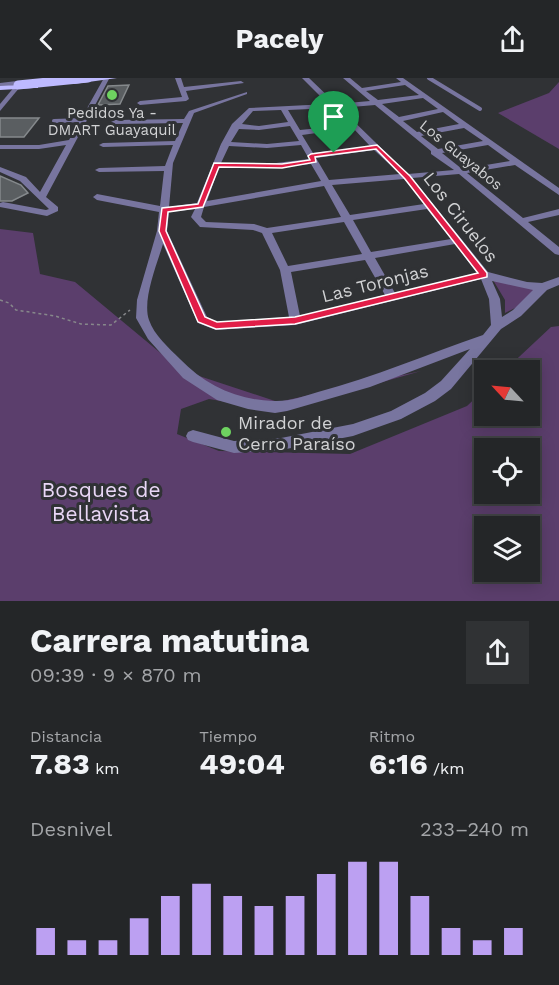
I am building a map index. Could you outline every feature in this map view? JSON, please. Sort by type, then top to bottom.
[{"type":"main road","points":[[0,86],[40,78]]},
{"type":"main road","points":[[17,85],[67,78]]},
{"type":"main road","points":[[0,86],[113,78]]},
{"type":"street","points":[[178,78],[191,112],[169,168],[162,231],[141,305],[142,319],[185,373],[204,388],[228,398],[255,405],[277,407],[343,391],[486,338]]},
{"type":"street","name":"Los Ciruelos","points":[[305,78],[407,177],[484,275],[493,290],[497,306],[497,326]]},
{"type":"street","name":"Los Guayabos","points":[[350,78],[376,104],[559,252]]},
{"type":"street","points":[[399,78],[559,192]]},
{"type":"street","points":[[40,198],[106,79]]},
{"type":"street","points":[[182,89],[240,80],[251,109]]},
{"type":"street","points":[[361,90],[406,83]]},
{"type":"street","points":[[0,109],[17,85]]},
{"type":"street","points":[[191,112],[245,93]]},
{"type":"street","points":[[424,96],[376,104],[251,109],[235,126],[225,144],[196,218],[203,225],[254,227],[266,231],[429,206]]},
{"type":"street","points":[[140,103],[186,99]]},
{"type":"street","points":[[284,109],[392,297]]},
{"type":"street","points":[[396,120],[445,110]]},
{"type":"street","points":[[115,122],[188,121]]},
{"type":"street","points":[[414,135],[466,125]]},
{"type":"street","points":[[235,126],[259,128],[355,126]]},
{"type":"street","points":[[0,147],[39,147],[72,142]]},
{"type":"street","points":[[434,152],[490,142]]},
{"type":"street","points":[[103,145],[178,143]]},
{"type":"street","points":[[225,144],[267,146],[303,143]]},
{"type":"street","points":[[217,165],[268,166],[377,147]]},
{"type":"street","points":[[97,197],[165,210],[201,206],[326,183],[459,172],[517,162]]},
{"type":"street","points":[[99,170],[169,168]]},
{"type":"street","points":[[0,169],[23,179],[40,198],[54,209],[47,213],[3,205]]},
{"type":"street","points":[[522,221],[559,212]]},
{"type":"street","name":"Las Toronjas","points":[[162,231],[202,320],[216,326],[295,321],[484,275]]},
{"type":"street","points":[[266,231],[285,270],[295,321]]},
{"type":"street","points":[[285,270],[457,242]]},
{"type":"street","points":[[484,275],[514,284],[543,287]]},
{"type":"street","points":[[193,436],[234,447],[281,444],[353,430],[396,414],[430,397],[457,374],[497,326],[524,307],[543,287],[559,281]]},
{"type":"lane","points":[[429,78],[480,110]]},
{"type":"lane","points":[[54,121],[84,120]]},
{"type":"path","points":[[0,300],[9,303],[16,310],[54,316],[81,324],[111,325],[130,310]]},
{"type":"green space","points":[[559,82],[559,149],[498,113],[549,93]]},
{"type":"green space","name":"Bosques de Bellavista","points":[[0,229],[33,233],[40,274],[75,282],[181,370],[278,402],[421,371],[281,411],[209,399],[181,409],[177,434],[219,451],[350,454],[467,406],[474,399],[474,426],[540,426],[540,360],[516,360],[551,327],[559,326],[559,601],[0,601]]},
{"type":"green space","points":[[493,280],[536,290],[521,305],[505,313],[505,300]]},
{"type":"building","points":[[129,85],[120,104],[98,105],[108,86]]},
{"type":"building","points":[[0,118],[39,118],[24,137],[0,137]]},
{"type":"building","points":[[0,176],[21,185],[28,193],[12,201],[0,201]]},
{"type":"place","name":"Pedidos Ya - DMART Guayaquil","points":[[112,95]]},
{"type":"place","name":"Mirador de Cerro Paraíso","points":[[226,432]]},
{"type":"route","points":[[377,147],[407,177],[484,275],[295,321],[216,326],[202,320],[162,231],[165,210],[201,206],[217,165],[282,166],[314,161],[311,156],[334,153],[377,147]]}]
